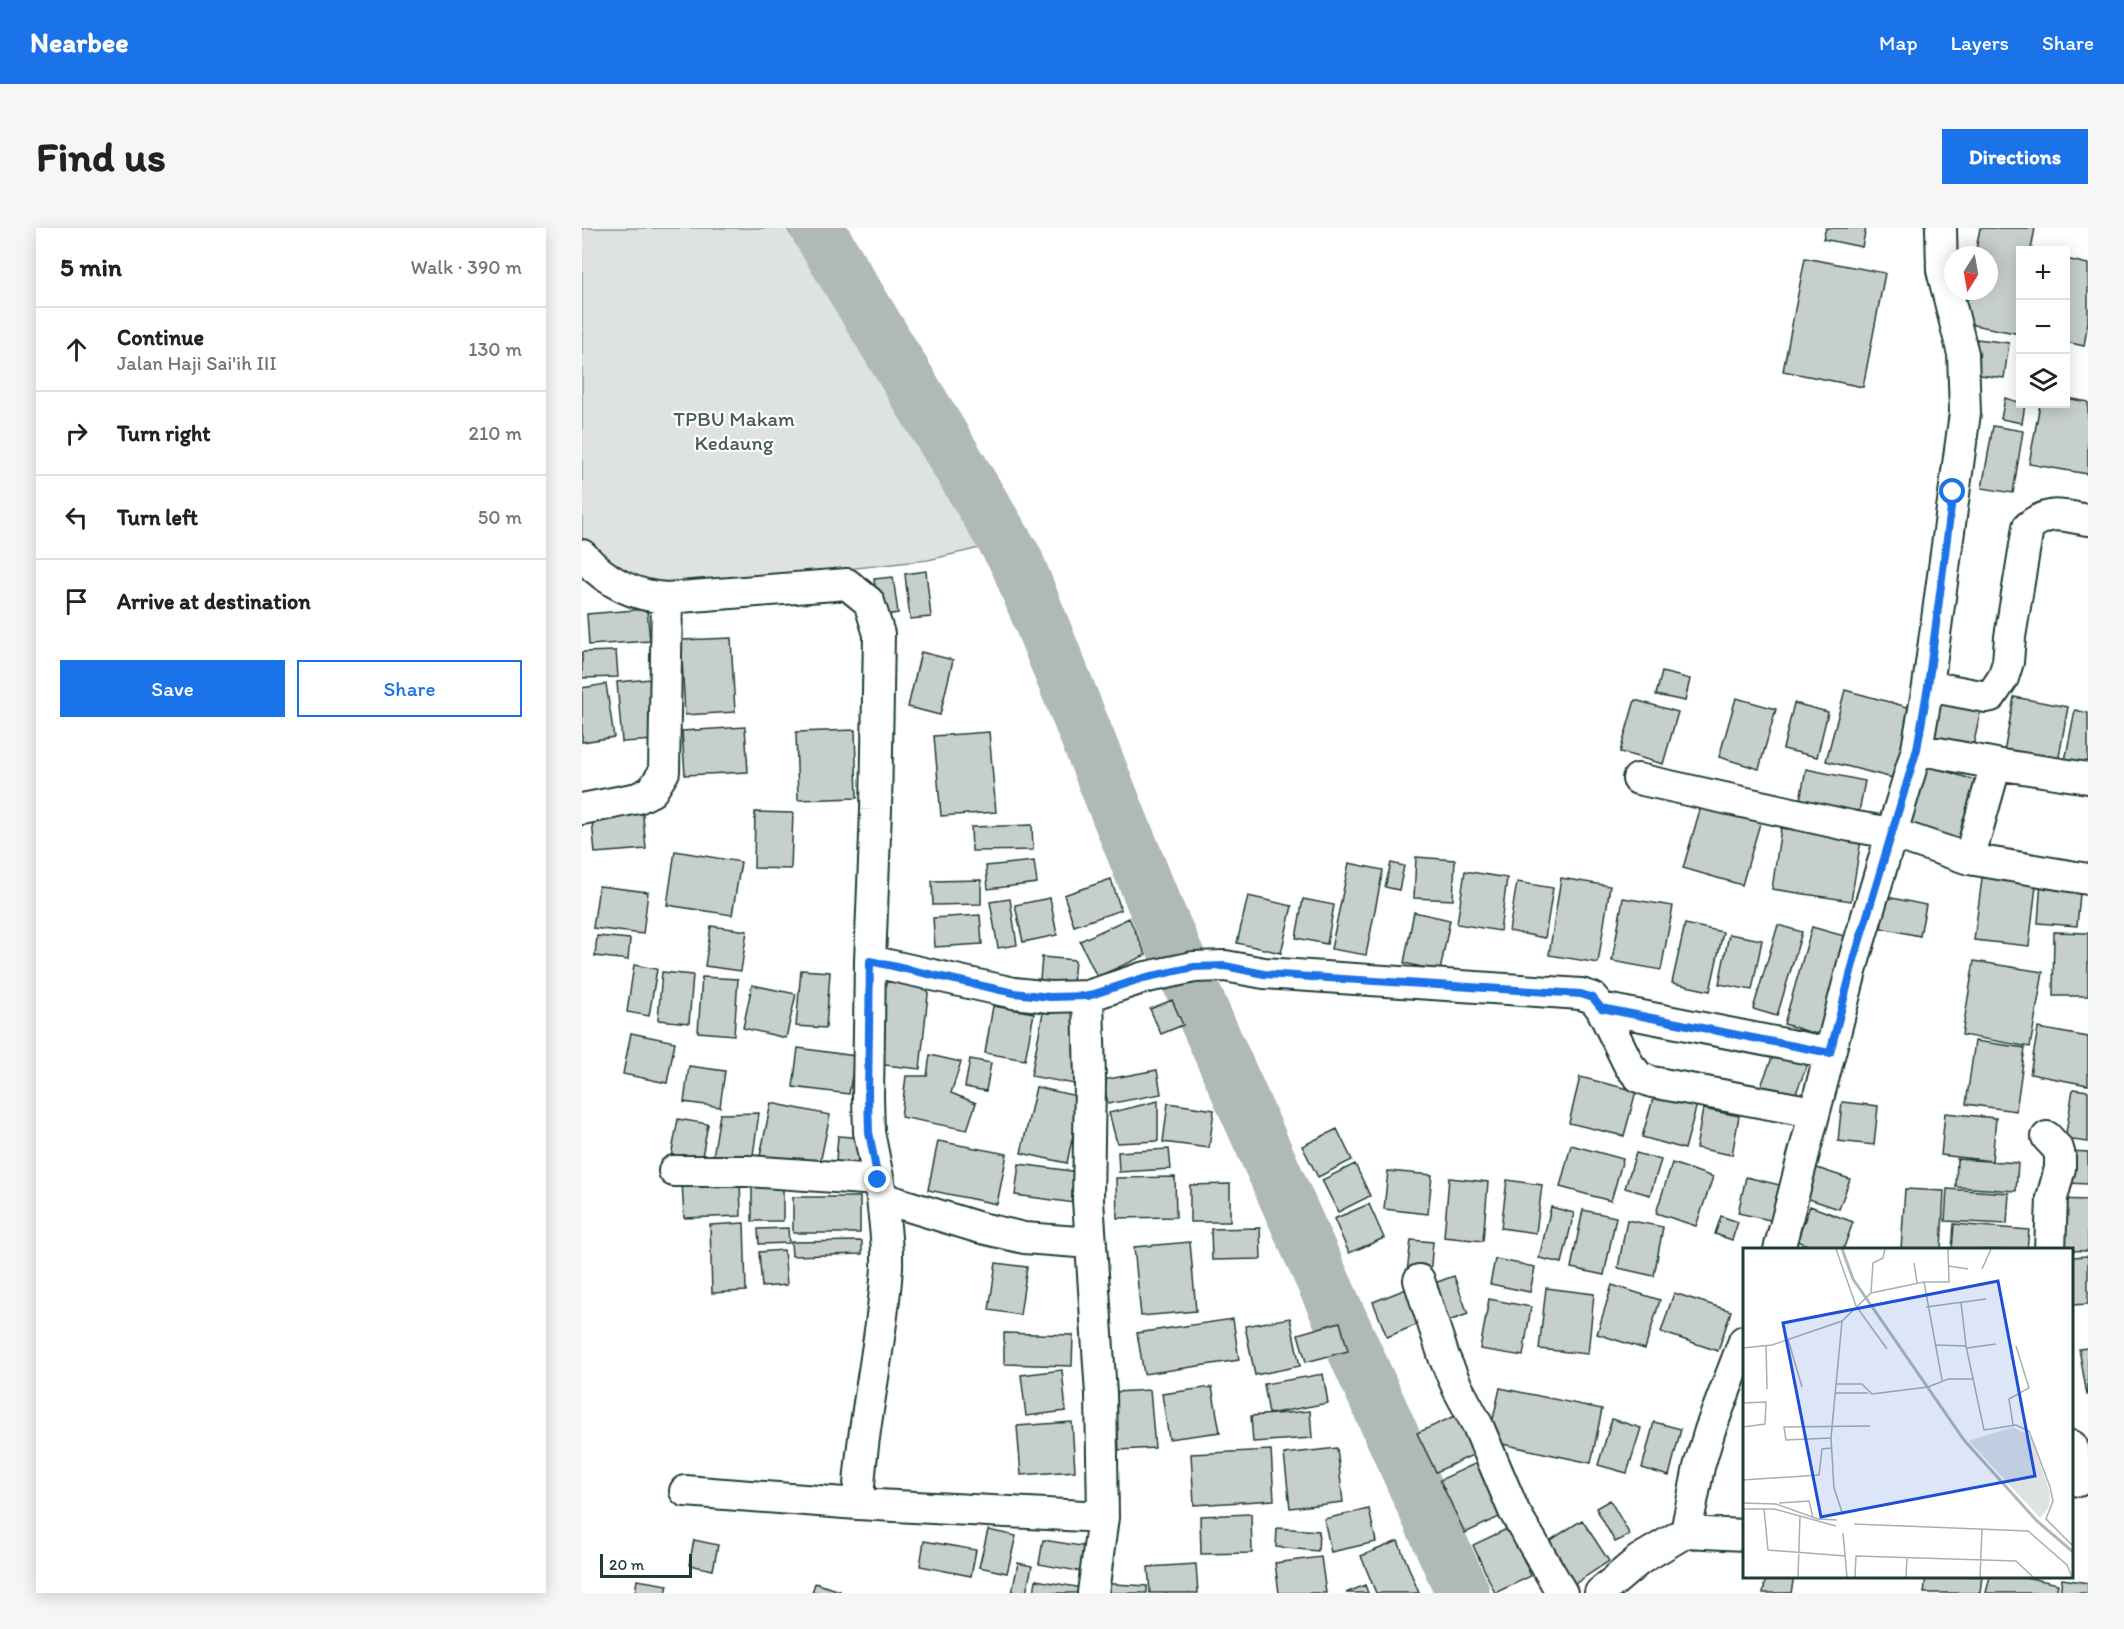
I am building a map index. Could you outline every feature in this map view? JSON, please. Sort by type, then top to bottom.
[{"type":"street","points":[[1780,1248],[1855,956],[1917,749],[1928,686],[1965,413],[1964,354],[1942,270],[1941,228]]},
{"type":"street","points":[[1928,686],[1991,696],[2008,662],[2011,625],[2028,527],[2045,515],[2088,520]]},
{"type":"street","points":[[582,555],[591,566],[614,582],[647,597],[667,598],[847,584],[869,602],[879,634],[868,1097],[869,1132],[880,1189],[887,1265],[859,1476],[858,1504]]},
{"type":"street","points":[[582,809],[638,798],[652,791],[664,772],[667,598]]},
{"type":"street","points":[[1917,749],[2088,778]]},
{"type":"street","points":[[1970,859],[1996,764]]},
{"type":"street","points":[[1638,779],[1892,833],[1970,859],[2088,879]]},
{"type":"street","points":[[870,961],[1014,993],[1050,997],[1088,996],[1182,969],[1225,966],[1264,974],[1581,994],[1593,998],[1601,1008],[1629,1065],[1639,1077],[1652,1082],[1814,1112]]},
{"type":"street","points":[[1088,996],[1090,1082],[1088,1200],[1101,1394],[1103,1517],[1093,1593]]},
{"type":"street","points":[[1601,1008],[1830,1053]]},
{"type":"street","points":[[2047,1137],[2058,1149],[2060,1156],[2060,1168],[2052,1198],[2050,1248]]},
{"type":"street","points":[[674,1171],[748,1171],[880,1189],[977,1227],[1024,1238],[1091,1243]]},
{"type":"street","points":[[1419,1280],[1444,1357],[1458,1389],[1478,1426],[1514,1511],[1562,1593]]},
{"type":"street","points":[[1686,1532],[1699,1467],[1710,1430],[1743,1344]]},
{"type":"street","points":[[2073,1451],[2079,1480]]},
{"type":"street","points":[[685,1491],[858,1504],[1103,1517]]},
{"type":"street","points":[[1600,1593],[1639,1560],[1686,1532],[1743,1535]]},
{"type":"green space","name":"TPBU Makam Kedaung","points":[[582,228],[787,228],[984,547],[928,560],[666,589],[642,582],[584,542],[582,538]]},
{"type":"building","points":[[1826,228],[1866,228],[1862,247],[1823,239]]},
{"type":"building","points":[[1980,228],[2035,228],[2032,246],[2016,246],[2016,333],[1963,323],[1967,300],[1998,300],[1998,246],[1977,246]]},
{"type":"building","points":[[1805,258],[1885,273],[1863,387],[1783,371]]},
{"type":"building","points":[[2070,260],[2088,264],[2088,321],[2084,346],[2070,343]]},
{"type":"building","points":[[1977,339],[2009,343],[2004,378],[1972,374]]},
{"type":"building","points":[[2005,398],[2016,401],[2016,408],[2024,408],[2022,423],[2001,419]]},
{"type":"building","points":[[2070,399],[2088,402],[2088,474],[2029,464],[2039,408],[2070,408]]},
{"type":"building","points":[[1993,426],[2023,431],[2013,493],[1982,488]]},
{"type":"building","points":[[926,571],[931,617],[910,619],[905,574]]},
{"type":"building","points":[[893,577],[898,613],[879,616],[874,579]]},
{"type":"building","points":[[647,609],[650,641],[589,645],[587,614]]},
{"type":"building","points":[[731,638],[735,712],[685,715],[681,640]]},
{"type":"building","points":[[616,651],[618,677],[582,678],[582,652]]},
{"type":"building","points":[[921,652],[953,660],[940,715],[908,707]]},
{"type":"building","points":[[1662,672],[1690,679],[1685,701],[1656,695]]},
{"type":"building","points":[[651,679],[656,740],[622,742],[617,682]]},
{"type":"building","points":[[606,684],[614,737],[582,742],[582,688]]},
{"type":"building","points":[[1845,690],[1915,709],[1897,779],[1826,761]]},
{"type":"building","points":[[1941,697],[1982,705],[1971,756],[1931,747]]},
{"type":"building","points":[[2014,697],[2068,707],[2057,768],[2003,758]]},
{"type":"building","points":[[1736,698],[1776,709],[1759,769],[1719,757]]},
{"type":"building","points":[[1635,700],[1678,712],[1663,764],[1620,752]]},
{"type":"building","points":[[1794,703],[1828,712],[1817,757],[1783,749]]},
{"type":"building","points":[[2075,710],[2088,713],[2088,770],[2064,766]]},
{"type":"building","points":[[745,727],[748,772],[685,775],[682,731]]},
{"type":"building","points":[[855,730],[857,798],[798,800],[796,732]]},
{"type":"building","points":[[989,732],[996,812],[941,816],[934,736]]},
{"type":"building","points":[[1925,765],[1978,781],[1960,846],[1907,830]]},
{"type":"building","points":[[1806,769],[1865,781],[1858,817],[1799,805]]},
{"type":"building","points":[[1702,803],[1761,820],[1742,885],[1683,868]]},
{"type":"building","points":[[642,806],[646,849],[595,853],[591,810]]},
{"type":"building","points":[[755,812],[793,813],[791,869],[754,868]]},
{"type":"building","points":[[1032,825],[1033,850],[972,851],[971,827]]},
{"type":"building","points":[[1781,828],[1861,840],[1851,901],[1772,889]]},
{"type":"building","points":[[675,851],[741,862],[732,915],[667,905]]},
{"type":"building","points":[[1416,857],[1455,860],[1453,900],[1414,898]]},
{"type":"building","points":[[1034,861],[1037,883],[988,889],[986,866]]},
{"type":"building","points":[[1349,863],[1383,870],[1366,955],[1331,949]]},
{"type":"building","points":[[1391,863],[1404,866],[1399,890],[1385,887]]},
{"type":"building","points":[[1465,871],[1507,878],[1500,931],[1457,924]]},
{"type":"building","points":[[1983,871],[2037,877],[2029,946],[1974,940]]},
{"type":"building","points":[[1561,878],[1610,886],[1598,963],[1549,955]]},
{"type":"building","points":[[1111,879],[1121,910],[1074,926],[1064,895]]},
{"type":"building","points":[[981,880],[981,904],[933,905],[932,881]]},
{"type":"building","points":[[2041,880],[2081,883],[2077,926],[2038,923]]},
{"type":"building","points":[[1517,882],[1553,888],[1545,938],[1509,931]]},
{"type":"building","points":[[599,886],[648,892],[643,934],[593,928]]},
{"type":"building","points":[[1248,896],[1292,906],[1281,953],[1237,943]]},
{"type":"building","points":[[1887,897],[1926,905],[1920,936],[1881,928]]},
{"type":"building","points":[[1050,898],[1057,935],[1023,942],[1015,905]]},
{"type":"building","points":[[1623,898],[1673,906],[1661,970],[1612,961]]},
{"type":"building","points":[[1010,899],[1017,945],[998,948],[990,902]]},
{"type":"building","points":[[1303,899],[1334,905],[1327,944],[1296,938]]},
{"type":"building","points":[[1414,912],[1450,920],[1440,971],[1404,963]]},
{"type":"building","points":[[980,915],[982,944],[935,947],[933,918]]},
{"type":"building","points":[[1129,918],[1146,955],[1097,977],[1080,941]]},
{"type":"building","points":[[1685,924],[1723,932],[1710,991],[1672,983]]},
{"type":"building","points":[[1778,925],[1802,932],[1777,1016],[1753,1009]]},
{"type":"building","points":[[711,926],[747,931],[741,971],[705,966]]},
{"type":"building","points":[[1812,927],[1851,938],[1822,1036],[1784,1024]]},
{"type":"building","points":[[2054,932],[2088,933],[2088,996],[2053,996]]},
{"type":"building","points":[[1729,934],[1762,940],[1752,990],[1719,984]]},
{"type":"building","points":[[597,936],[630,939],[628,960],[595,956]]},
{"type":"building","points":[[1042,957],[1075,960],[1072,995],[1039,991]]},
{"type":"building","points":[[1974,961],[2043,972],[2030,1047],[1962,1035]]},
{"type":"building","points":[[634,965],[657,969],[649,1016],[627,1012]]},
{"type":"building","points":[[801,970],[830,972],[826,1028],[796,1026]]},
{"type":"building","points":[[885,971],[930,976],[920,1069],[876,1064]]},
{"type":"building","points":[[662,972],[693,975],[689,1023],[658,1020]]},
{"type":"building","points":[[702,977],[738,979],[734,1035],[698,1032]]},
{"type":"building","points":[[752,985],[796,994],[786,1038],[743,1028]]},
{"type":"building","points":[[1172,1000],[1183,1025],[1161,1034],[1150,1009]]},
{"type":"building","points":[[993,1006],[1034,1013],[1025,1060],[985,1053]]},
{"type":"building","points":[[1044,1007],[1087,1015],[1074,1084],[1031,1076]]},
{"type":"building","points":[[2038,1028],[2088,1037],[2088,1085],[2030,1074]]},
{"type":"building","points":[[631,1033],[675,1042],[667,1083],[623,1074]]},
{"type":"building","points":[[1975,1041],[2025,1048],[2016,1111],[1966,1104]]},
{"type":"building","points":[[1777,1045],[1810,1058],[1792,1103],[1759,1091]]},
{"type":"building","points":[[798,1048],[855,1056],[849,1094],[793,1087]]},
{"type":"building","points":[[930,1055],[961,1062],[951,1093],[976,1103],[967,1130],[901,1117],[906,1076],[927,1076]]},
{"type":"building","points":[[970,1059],[991,1063],[986,1091],[965,1087]]},
{"type":"building","points":[[689,1066],[725,1071],[720,1107],[684,1102]]},
{"type":"building","points":[[1157,1070],[1161,1094],[1108,1104],[1103,1080]]},
{"type":"building","points":[[1580,1077],[1636,1091],[1624,1136],[1569,1123]]},
{"type":"building","points":[[1036,1087],[1081,1097],[1067,1163],[1021,1153]]},
{"type":"building","points":[[2073,1089],[2088,1091],[2088,1142],[2065,1139]]},
{"type":"building","points":[[1655,1092],[1697,1104],[1685,1149],[1642,1137]]},
{"type":"building","points":[[1158,1101],[1158,1141],[1117,1143],[1109,1113]]},
{"type":"building","points":[[1842,1102],[1878,1106],[1874,1145],[1838,1141]]},
{"type":"building","points":[[771,1103],[830,1115],[818,1173],[759,1161]]},
{"type":"building","points":[[1168,1103],[1214,1110],[1209,1148],[1163,1142]]},
{"type":"building","points":[[1703,1109],[1739,1116],[1732,1155],[1696,1148]]},
{"type":"building","points":[[759,1113],[751,1169],[712,1163],[720,1114]]},
{"type":"building","points":[[1945,1113],[1996,1118],[1992,1161],[1941,1155]]},
{"type":"building","points":[[678,1119],[708,1124],[701,1162],[671,1157]]},
{"type":"building","points":[[1337,1129],[1352,1160],[1318,1177],[1302,1146]]},
{"type":"building","points":[[838,1136],[864,1138],[861,1174],[835,1172]]},
{"type":"building","points":[[938,1141],[1007,1154],[997,1204],[928,1190]]},
{"type":"building","points":[[1571,1145],[1623,1159],[1611,1201],[1560,1187]]},
{"type":"building","points":[[1169,1149],[1171,1169],[1119,1172],[1118,1152]]},
{"type":"building","points":[[2070,1151],[2088,1152],[2088,1184],[2068,1183]]},
{"type":"building","points":[[1636,1153],[1661,1160],[1650,1195],[1625,1188]]},
{"type":"building","points":[[1957,1159],[2018,1163],[2016,1191],[1956,1187]]},
{"type":"building","points":[[1672,1163],[1713,1177],[1696,1226],[1656,1213]]},
{"type":"building","points":[[1019,1164],[1079,1172],[1075,1203],[1015,1195]]},
{"type":"building","points":[[1355,1164],[1370,1196],[1338,1212],[1322,1180]]},
{"type":"building","points":[[1817,1168],[1850,1179],[1839,1209],[1806,1198]]},
{"type":"building","points":[[1388,1171],[1432,1175],[1428,1214],[1384,1209]]},
{"type":"building","points":[[1175,1177],[1176,1217],[1117,1218],[1116,1178]]},
{"type":"building","points":[[1746,1177],[1788,1187],[1779,1222],[1738,1213]]},
{"type":"building","points":[[740,1178],[741,1216],[684,1218],[682,1181]]},
{"type":"building","points":[[752,1178],[783,1178],[783,1221],[752,1221]]},
{"type":"building","points":[[1449,1178],[1488,1182],[1483,1241],[1444,1237]]},
{"type":"building","points":[[1507,1180],[1542,1185],[1536,1233],[1501,1228]]},
{"type":"building","points":[[1230,1184],[1230,1222],[1190,1222],[1190,1185]]},
{"type":"building","points":[[1905,1189],[1944,1191],[1941,1248],[1901,1248]]},
{"type":"building","points":[[1947,1189],[2009,1193],[2007,1224],[1945,1221]]},
{"type":"building","points":[[793,1197],[860,1197],[860,1233],[793,1233]]},
{"type":"building","points":[[2055,1199],[2088,1200],[2088,1251],[2054,1248]]},
{"type":"building","points":[[1369,1204],[1384,1238],[1349,1253],[1334,1219]]},
{"type":"building","points":[[1810,1206],[1853,1222],[1844,1248],[1815,1248],[1797,1241]]},
{"type":"building","points":[[1551,1207],[1574,1213],[1562,1263],[1539,1258]]},
{"type":"building","points":[[1583,1210],[1616,1217],[1604,1275],[1571,1268]]},
{"type":"building","points":[[1721,1216],[1738,1222],[1732,1240],[1715,1234]]},
{"type":"building","points":[[1627,1220],[1663,1227],[1654,1276],[1618,1268]]},
{"type":"building","points":[[744,1223],[746,1291],[712,1293],[710,1225]]},
{"type":"building","points":[[1954,1224],[2029,1230],[2027,1248],[1952,1248]]},
{"type":"building","points":[[788,1228],[789,1243],[759,1244],[758,1229]]},
{"type":"building","points":[[1260,1228],[1261,1259],[1212,1260],[1211,1229]]},
{"type":"building","points":[[1411,1240],[1433,1242],[1430,1275],[1407,1272]]},
{"type":"building","points":[[862,1241],[862,1254],[792,1256],[791,1242]]},
{"type":"building","points":[[1190,1242],[1196,1311],[1141,1316],[1134,1247]]},
{"type":"building","points":[[784,1250],[787,1285],[762,1287],[759,1252]]},
{"type":"building","points":[[2088,1256],[2088,1304],[2073,1305],[2073,1257]]},
{"type":"building","points":[[1495,1259],[1535,1267],[1530,1292],[1490,1284]]},
{"type":"building","points":[[996,1263],[1027,1267],[1020,1315],[989,1310]]},
{"type":"building","points":[[1454,1276],[1468,1314],[1443,1323],[1429,1285]]},
{"type":"building","points":[[1612,1285],[1660,1300],[1645,1349],[1597,1334]]},
{"type":"building","points":[[1414,1286],[1428,1320],[1387,1337],[1373,1302]]},
{"type":"building","points":[[1546,1288],[1594,1294],[1588,1354],[1539,1349]]},
{"type":"building","points":[[1674,1293],[1731,1311],[1718,1351],[1661,1332]]},
{"type":"building","points":[[1489,1299],[1531,1307],[1523,1356],[1480,1349]]},
{"type":"building","points":[[1290,1318],[1300,1366],[1255,1375],[1245,1326]]},
{"type":"building","points":[[1233,1319],[1239,1360],[1144,1374],[1137,1333]]},
{"type":"building","points":[[1340,1322],[1348,1351],[1306,1362],[1298,1334]]},
{"type":"building","points":[[1004,1333],[1073,1335],[1072,1366],[1004,1364]]},
{"type":"building","points":[[2088,1348],[2088,1394],[2087,1395],[2079,1349]]},
{"type":"building","points":[[1062,1370],[1066,1411],[1026,1416],[1021,1375]]},
{"type":"building","points":[[1323,1374],[1328,1403],[1269,1414],[1264,1384]]},
{"type":"building","points":[[1212,1387],[1220,1432],[1169,1439],[1162,1394]]},
{"type":"building","points":[[1500,1388],[1602,1409],[1591,1463],[1488,1441]]},
{"type":"building","points":[[1150,1390],[1155,1448],[1119,1450],[1115,1392]]},
{"type":"building","points":[[1310,1411],[1312,1438],[1253,1442],[1251,1416]]},
{"type":"building","points":[[1457,1415],[1475,1454],[1436,1472],[1417,1433]]},
{"type":"building","points":[[1612,1419],[1641,1428],[1627,1473],[1598,1465]]},
{"type":"building","points":[[1072,1422],[1075,1471],[1021,1475],[1017,1426]]},
{"type":"building","points":[[1654,1422],[1681,1429],[1669,1476],[1642,1468]]},
{"type":"building","points":[[1337,1448],[1343,1502],[1290,1508],[1284,1454]]},
{"type":"building","points":[[1271,1450],[1274,1500],[1194,1505],[1191,1454]]},
{"type":"building","points":[[1483,1460],[1508,1513],[1465,1533],[1440,1480]]},
{"type":"building","points":[[1610,1500],[1630,1535],[1615,1542],[1596,1508]]},
{"type":"building","points":[[1369,1509],[1376,1542],[1331,1552],[1324,1519]]},
{"type":"building","points":[[1251,1514],[1252,1553],[1201,1554],[1200,1516]]},
{"type":"building","points":[[1582,1520],[1609,1561],[1573,1585],[1546,1543]]},
{"type":"building","points":[[1277,1528],[1319,1531],[1318,1551],[1276,1547]]},
{"type":"building","points":[[1509,1528],[1531,1576],[1495,1593],[1473,1545]]},
{"type":"building","points":[[988,1530],[1016,1536],[1007,1573],[979,1567]]},
{"type":"building","points":[[694,1540],[718,1545],[713,1570],[689,1565]]},
{"type":"building","points":[[1043,1540],[1088,1547],[1083,1572],[1039,1564]]},
{"type":"building","points":[[924,1541],[976,1550],[971,1576],[920,1566]]},
{"type":"building","points":[[1398,1541],[1419,1593],[1376,1593],[1361,1556]]},
{"type":"building","points":[[1321,1557],[1326,1593],[1279,1593],[1275,1563]]},
{"type":"building","points":[[1018,1563],[1032,1566],[1026,1593],[1012,1593]]},
{"type":"building","points":[[1196,1564],[1198,1593],[1150,1593],[1148,1567]]},
{"type":"building","points":[[1766,1578],[1794,1578],[1791,1593],[1763,1593]]},
{"type":"building","points":[[1926,1578],[1982,1578],[1980,1593],[1924,1593]]},
{"type":"building","points":[[1990,1578],[2030,1578],[2058,1584],[2056,1593],[1986,1593]]},
{"type":"building","points":[[2062,1579],[2088,1583],[2088,1593],[2060,1593]]},
{"type":"building","points":[[637,1580],[668,1585],[666,1593],[635,1593]]},
{"type":"building","points":[[1036,1580],[1083,1588],[1082,1593],[1034,1593]]},
{"type":"building","points":[[815,1583],[840,1591],[839,1593],[812,1593]]},
{"type":"building","points":[[1097,1583],[1147,1586],[1147,1593],[1096,1593]]},
{"type":"building","points":[[1365,1585],[1368,1593],[1346,1593]]},
{"type":"waterway","points":[[817,228],[1016,560],[1155,906],[1463,1593]]},
{"type":"route","points":[[878,1180],[869,1132],[870,961],[1014,993],[1050,997],[1088,996],[1170,971],[1194,967],[1225,966],[1264,974],[1581,994],[1593,998],[1601,1008],[1830,1053],[1855,956],[1917,749],[1935,639],[1953,492]]}]
